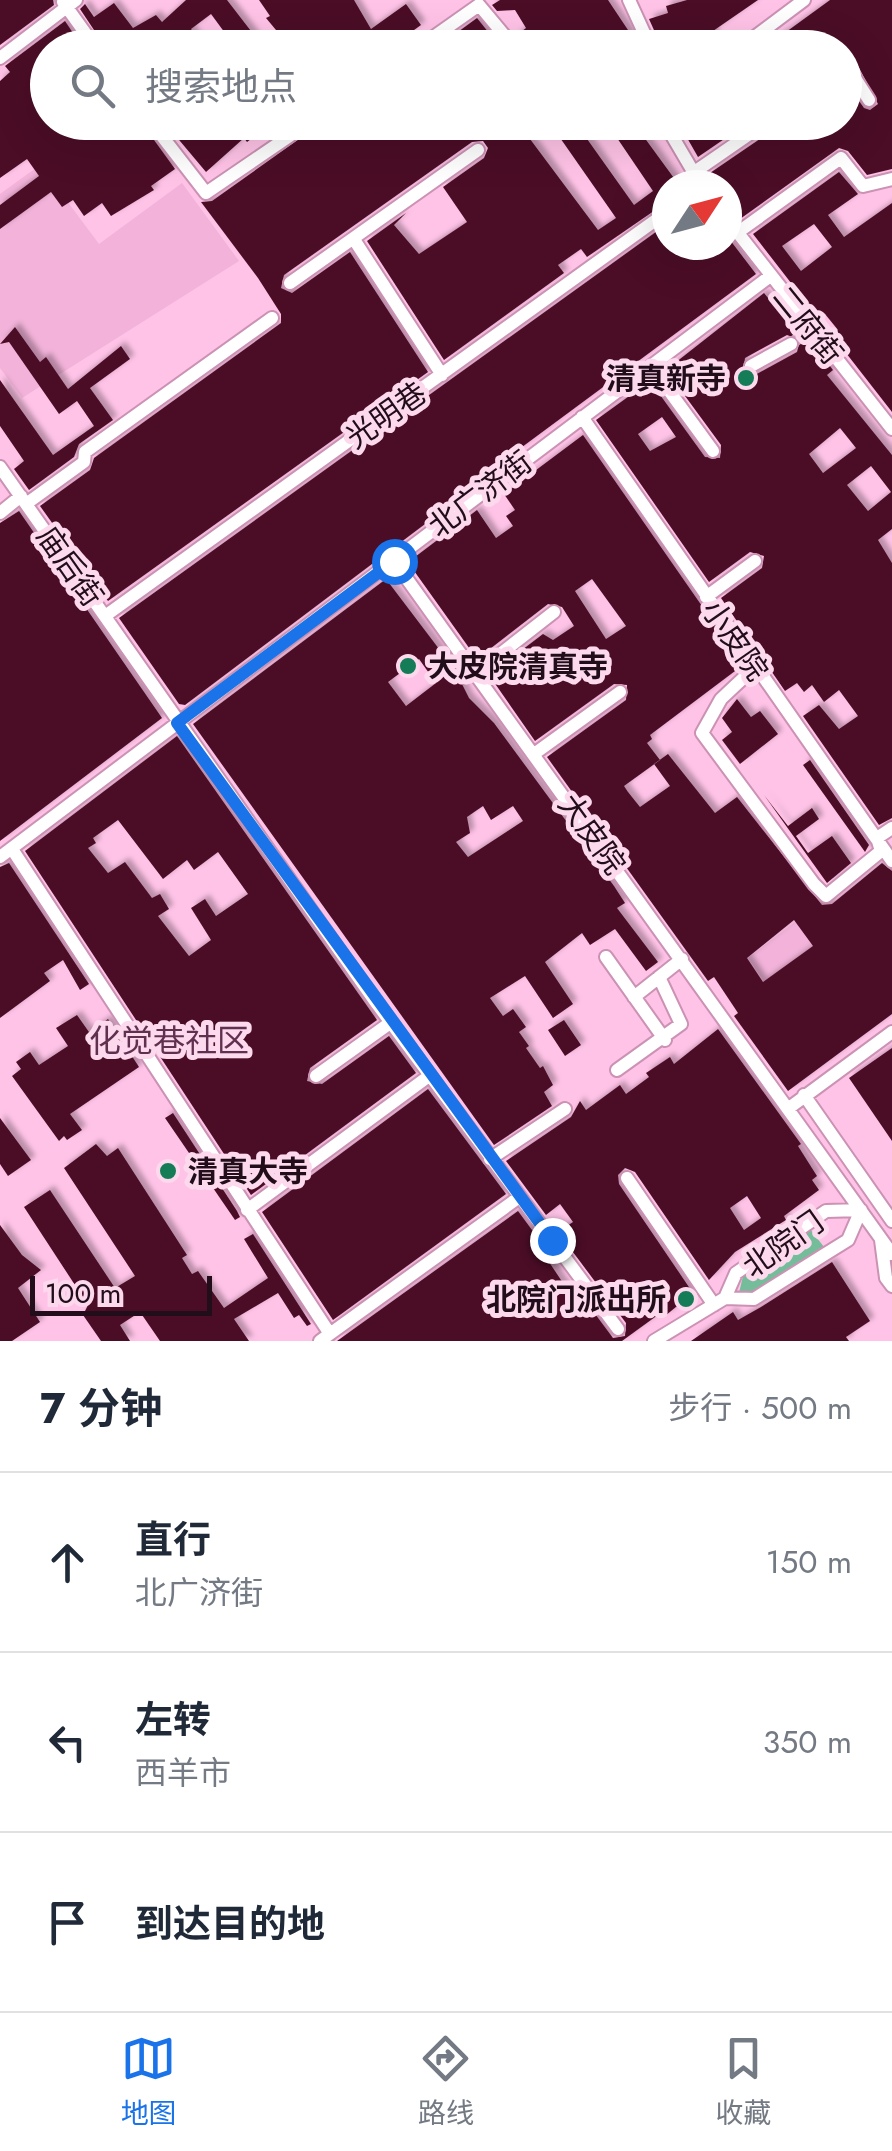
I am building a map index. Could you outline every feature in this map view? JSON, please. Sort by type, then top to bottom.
[{"type":"street","points":[[629,0],[642,30]]},
{"type":"street","points":[[764,30],[804,0]]},
{"type":"street","points":[[34,30],[68,2],[85,30]]},
{"type":"street","points":[[442,30],[480,2],[500,30]]},
{"type":"street","points":[[0,58],[30,33]]},
{"type":"street","points":[[862,89],[869,100]]},
{"type":"street","points":[[164,140],[206,194],[284,140]]},
{"type":"street","points":[[674,140],[692,170]]},
{"type":"street","points":[[708,170],[745,140]]},
{"type":"street","points":[[290,282],[478,150]]},
{"type":"street","points":[[742,230],[841,158],[863,186],[892,178]]},
{"type":"street","name":"光明巷","points":[[105,616],[652,223]]},
{"type":"street","name":"二府街","points":[[742,239],[808,330],[892,429]]},
{"type":"street","points":[[355,240],[442,375]]},
{"type":"street","name":"北广济街","points":[[6,853],[769,277]]},
{"type":"street","points":[[0,513],[84,462],[85,452],[272,318]]},
{"type":"street","points":[[750,366],[790,344]]},
{"type":"street","points":[[651,366],[713,450]]},
{"type":"street","name":"小皮院","points":[[582,417],[892,861]]},
{"type":"street","name":"庙后街","points":[[0,468],[390,1023],[618,1329]]},
{"type":"street","points":[[706,597],[755,560]]},
{"type":"street","name":"大皮院","points":[[394,561],[892,1254]]},
{"type":"street","points":[[476,673],[554,612]]},
{"type":"street","points":[[754,668],[721,699],[702,733],[750,796],[751,804],[826,896],[881,851],[877,838],[892,828]]},
{"type":"street","points":[[534,754],[620,692]]},
{"type":"street","points":[[6,853],[247,1210],[325,1338],[518,1198]]},
{"type":"street","points":[[606,957],[665,1040]]},
{"type":"street","points":[[634,996],[682,959]]},
{"type":"street","points":[[618,1070],[665,1040],[682,1024],[660,977]]},
{"type":"street","points":[[316,1076],[390,1023]]},
{"type":"street","points":[[789,1108],[892,1032]]},
{"type":"street","points":[[247,1210],[430,1076]]},
{"type":"street","points":[[804,1096],[892,1221]]},
{"type":"street","points":[[490,1160],[565,1109]]},
{"type":"street","points":[[627,1178],[719,1302]]},
{"type":"street","name":"北院门","points":[[662,1339],[719,1302],[736,1273],[826,1211],[861,1210],[848,1240],[754,1299],[719,1302]]},
{"type":"street","points":[[881,1238],[886,1278],[892,1286]]},
{"type":"shaded area","points":[[40,165],[99,244],[182,183],[239,261],[22,398],[0,368],[0,194]]},
{"type":"shaded area","points":[[825,899],[851,933],[769,989],[748,958]]},
{"type":"green space","points":[[810,1229],[824,1247],[756,1293],[739,1293],[743,1276]]},
{"type":"building","points":[[0,0],[53,0],[54,5],[0,45]]},
{"type":"building","points":[[186,0],[227,0],[250,30],[223,30],[211,14],[192,30],[94,30],[80,9],[85,4],[94,17],[114,3],[133,28],[156,15],[162,22]]},
{"type":"building","points":[[259,0],[354,0],[371,29],[406,4],[421,25],[414,30],[276,30],[266,18],[270,16]]},
{"type":"building","points":[[500,0],[608,0],[628,30],[523,30],[526,28],[515,10],[497,11],[492,5]]},
{"type":"building","points":[[687,0],[758,0],[714,30],[654,30],[649,19],[668,13],[666,6]]},
{"type":"building","points":[[830,0],[892,0],[892,169],[867,175],[848,151],[839,148],[742,218],[742,170],[714,170],[758,140],[862,140],[862,105],[870,110],[878,104],[862,73],[862,30],[789,30]]},
{"type":"building","points":[[477,18],[487,30],[461,30]]},
{"type":"building","points":[[65,21],[71,30],[53,30]]},
{"type":"building","points":[[30,47],[30,140],[154,140],[175,169],[151,186],[154,190],[111,216],[102,203],[84,216],[73,200],[62,207],[51,192],[0,229],[0,205],[39,176],[27,159],[0,178],[0,81],[10,72],[5,66]]},
{"type":"building","points":[[179,140],[242,140],[206,172]]},
{"type":"building","points":[[298,140],[531,140],[598,230],[616,218],[562,140],[588,140],[634,205],[652,192],[652,212],[587,257],[581,249],[558,265],[564,273],[444,360],[367,241],[406,213],[394,225],[419,254],[467,222],[443,187],[484,158],[488,148],[483,141],[472,142],[284,275],[281,288],[292,293],[350,252],[428,372],[108,601],[40,506],[90,470],[94,458],[281,323],[281,314],[258,278],[201,202],[212,201]]},
{"type":"building","points":[[618,140],[646,140],[668,170],[652,170],[652,190]]},
{"type":"building","points":[[688,140],[723,140],[698,157]]},
{"type":"building","points":[[839,172],[858,194],[828,215],[844,237],[892,203],[892,412],[832,335],[838,330],[825,314],[819,319],[753,234]],"holes":[[[814,224],[832,247],[801,271],[782,246]]]},
{"type":"building","points":[[652,235],[652,260],[742,260],[742,256],[756,274],[464,490],[466,493],[456,501],[454,498],[435,512],[437,515],[185,705],[179,704],[119,618]]},
{"type":"building","points":[[764,293],[791,326],[796,322],[833,370],[827,375],[892,455],[892,529],[878,540],[892,563],[892,818],[879,825],[803,716],[819,705],[839,729],[858,716],[839,690],[824,702],[812,685],[804,692],[797,683],[785,691],[721,598],[762,568],[764,556],[750,552],[709,582],[596,420],[650,381],[705,457],[720,458],[721,445],[666,370]],"holes":[[[787,335],[800,340],[797,352],[755,375],[743,372],[745,358]],[[662,417],[676,437],[650,451],[638,434]],[[840,428],[856,448],[823,473],[809,454]],[[871,466],[891,492],[868,511],[847,485]]]},
{"type":"building","points":[[15,327],[40,362],[46,357],[68,389],[121,346],[130,359],[90,388],[113,420],[79,444],[74,457],[29,490],[14,469],[24,461],[0,426],[0,380],[53,455],[94,426],[77,401],[59,414],[9,342],[0,344]]},
{"type":"building","points":[[583,435],[743,665],[650,735],[652,739],[647,743],[660,760],[668,754],[715,813],[737,797],[822,905],[832,904],[882,863],[892,871],[892,1014],[788,1091],[734,1016],[738,1013],[714,977],[708,981],[547,757],[626,700],[627,685],[614,684],[535,741],[489,675],[543,634],[553,640],[574,626],[562,607],[548,604],[477,659],[412,568],[415,566],[411,560],[477,510],[496,538],[513,526],[506,516],[515,510],[504,494]],"holes":[[[592,579],[626,626],[606,639],[575,591]],[[654,764],[670,786],[640,807],[624,786]],[[794,920],[813,946],[763,982],[747,958]]]},
{"type":"building","points":[[19,511],[162,718],[0,841],[0,523]]},
{"type":"building","points":[[386,579],[455,670],[469,698],[494,723],[614,886],[625,903],[617,908],[658,962],[646,971],[615,929],[590,945],[582,933],[545,962],[573,1004],[553,1018],[525,976],[490,998],[503,1016],[513,1009],[526,1027],[519,1032],[553,1085],[544,1092],[552,1106],[494,1145],[193,724]],"holes":[[[419,659],[436,683],[406,706],[388,682]],[[483,806],[491,820],[513,806],[523,821],[468,857],[456,842],[470,833],[467,817]]]},
{"type":"building","points":[[737,699],[751,717],[760,711],[778,734],[740,764],[722,740],[732,732],[722,718]]},
{"type":"building","points":[[177,736],[377,1020],[310,1068],[307,1081],[322,1084],[389,1036],[416,1073],[251,1195],[25,851]],"holes":[[[118,820],[163,879],[187,860],[194,870],[218,852],[248,894],[216,916],[205,899],[191,908],[211,940],[189,956],[158,916],[169,909],[160,894],[152,898],[125,862],[108,873],[88,848],[96,843],[93,838]]]},
{"type":"building","points":[[810,760],[869,845],[865,852],[803,765]]},
{"type":"building","points":[[764,795],[788,826],[812,808],[819,819],[796,836],[808,853],[832,836],[851,863],[827,883]]},
{"type":"building","points":[[9,863],[89,984],[80,990],[63,960],[44,973],[50,981],[0,1018],[0,867]]},
{"type":"building","points":[[77,1015],[89,1032],[108,1019],[139,1067],[70,1114],[82,1130],[59,1141],[12,1076],[21,1069],[16,1062],[30,1052],[39,1065],[68,1046],[56,1028]]},
{"type":"building","points":[[564,1020],[581,1045],[565,1056],[548,1030]]},
{"type":"building","points":[[718,1029],[801,1144],[798,1146],[817,1176],[812,1180],[819,1190],[784,1216],[786,1220],[735,1252],[709,1280],[635,1172],[625,1168],[618,1175],[619,1184],[693,1293],[665,1316],[662,1312],[622,1341],[337,1341],[518,1211],[549,1253],[545,1256],[577,1304],[584,1299],[613,1338],[625,1336],[626,1323],[558,1232],[573,1222],[560,1204],[546,1215],[506,1161],[571,1117],[580,1101],[586,1110],[620,1085],[626,1094],[649,1077],[646,1073],[670,1057],[674,1064]],"holes":[[[747,1196],[761,1218],[744,1230],[730,1208]]]},
{"type":"building","points":[[892,1048],[892,1141],[849,1078]]},
{"type":"building","points":[[428,1089],[506,1194],[333,1320],[262,1212]]},
{"type":"building","points":[[173,1113],[240,1217],[235,1220],[165,1118]]},
{"type":"building","points":[[0,1118],[31,1160],[8,1176],[0,1164]]},
{"type":"building","points":[[96,1144],[107,1156],[118,1148],[187,1255],[182,1258],[192,1274],[198,1271],[224,1308],[268,1278],[244,1239],[253,1234],[311,1324],[307,1326],[299,1315],[294,1318],[278,1293],[234,1319],[249,1341],[160,1341],[140,1312],[120,1325],[130,1341],[101,1341],[83,1315],[88,1305],[24,1207],[50,1190],[115,1288],[135,1276],[64,1168]]},
{"type":"building","points":[[0,1225],[22,1255],[41,1270],[18,1288],[40,1322],[12,1341],[0,1341]]},
{"type":"building","points":[[832,1262],[870,1321],[846,1337],[849,1341],[691,1341],[733,1312],[738,1320]]},
{"type":"tunnel","points":[[791,344],[805,333]]},
{"type":"place","name":"清真新寺","points":[[746,378]]},
{"type":"place","name":"大皮院清真寺","points":[[408,666]]},
{"type":"place","name":"清真大寺","points":[[168,1171]]},
{"type":"place","name":"北院门派出所","points":[[686,1299]]},
{"type":"district","name":"化觉巷社区","points":[[169,1041]]},
{"type":"route","points":[[394,561],[177,723],[390,1023],[552,1240]]}]
